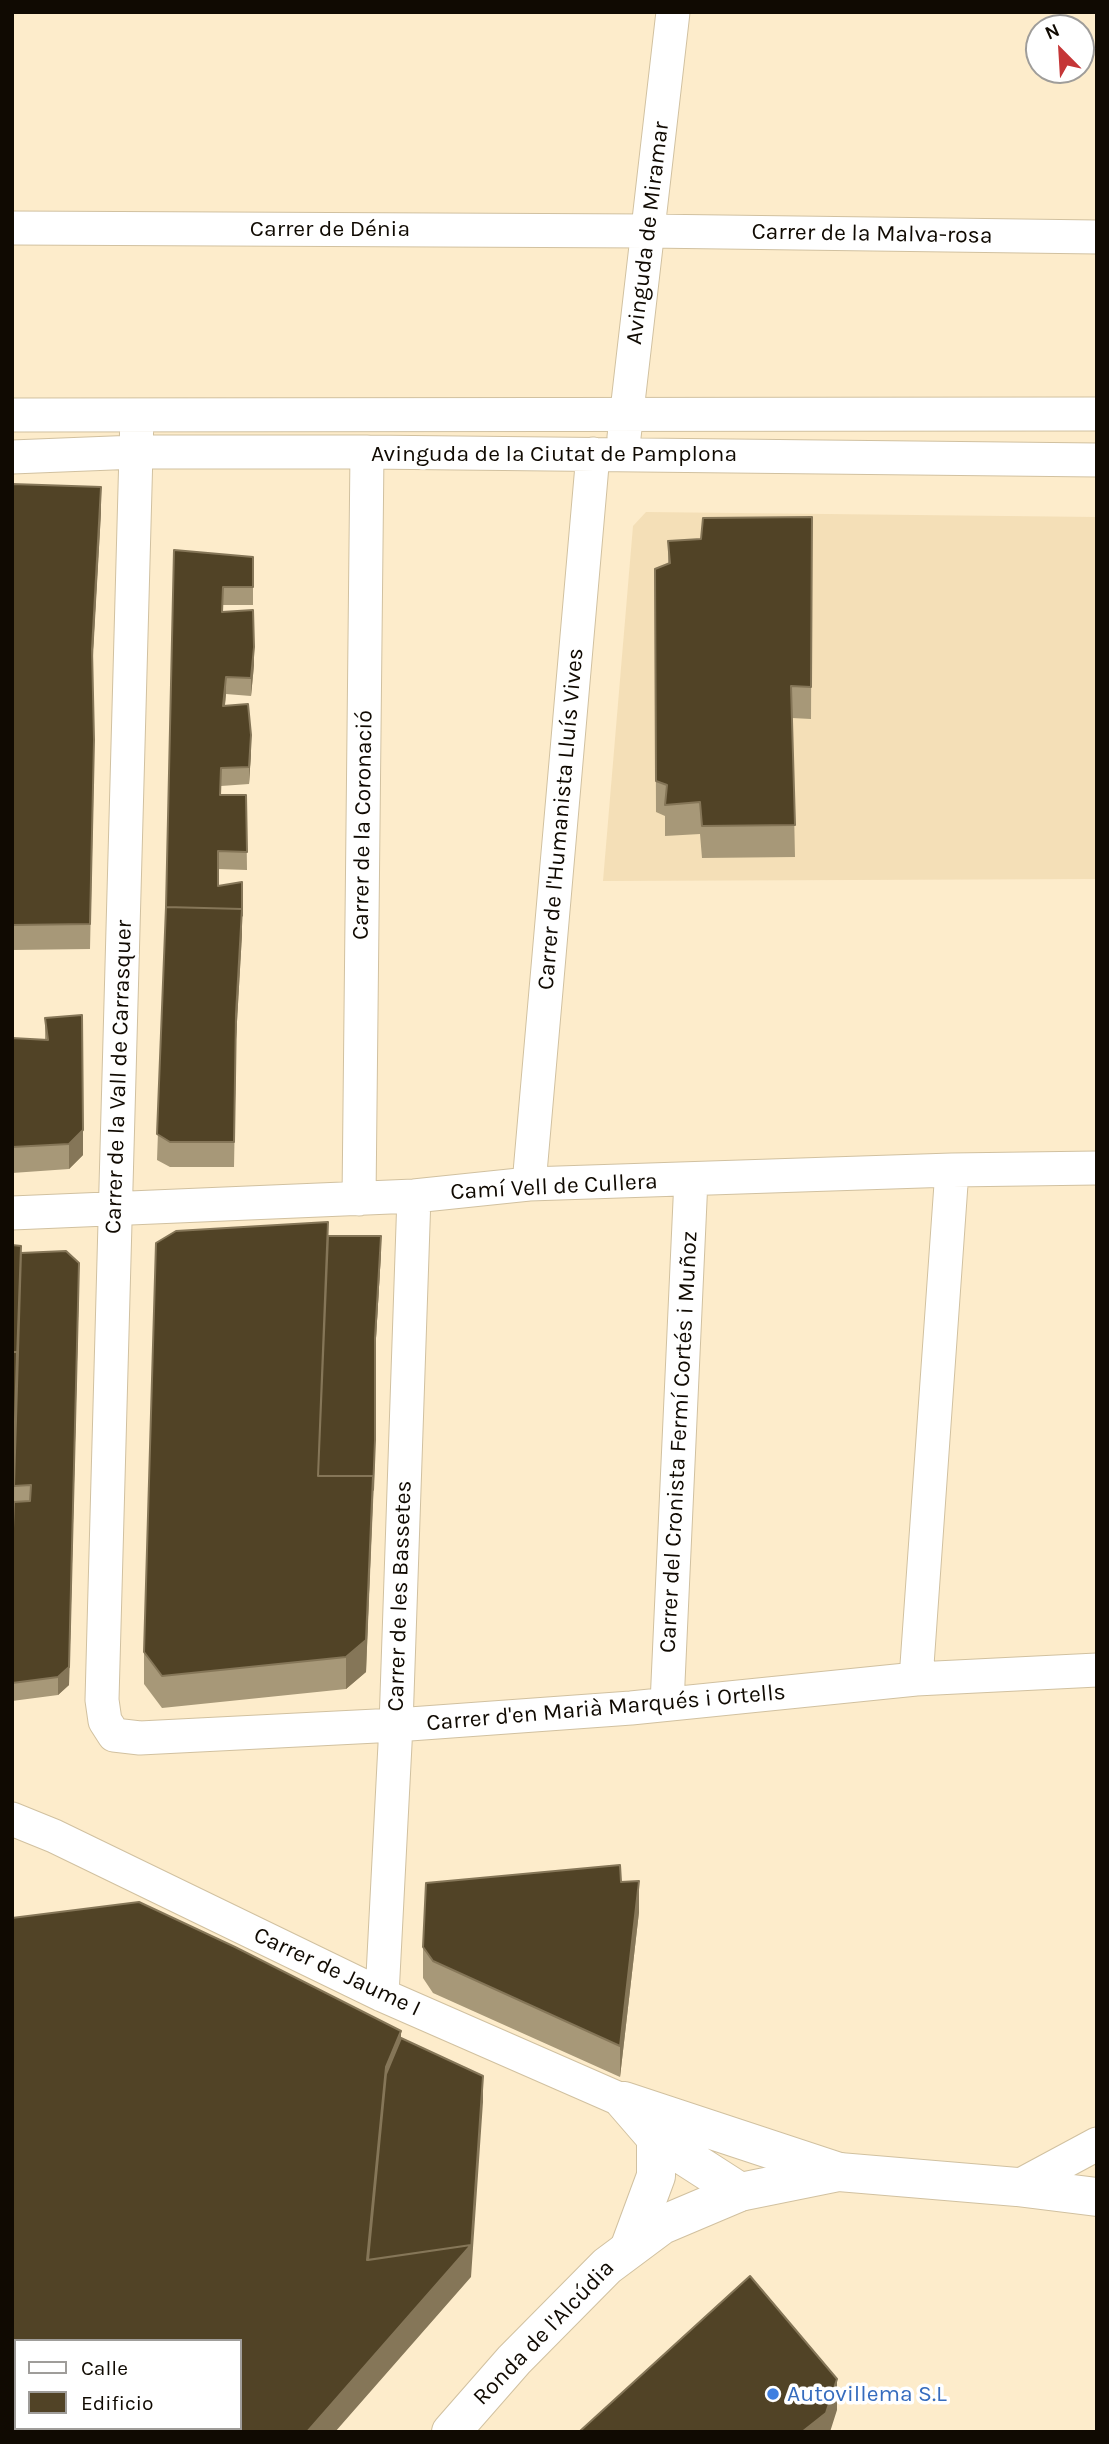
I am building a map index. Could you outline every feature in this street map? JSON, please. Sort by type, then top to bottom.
[{"type":"main road","name":"Carrer de Jaume I","points":[[624,2101],[656,2137],[740,2192]]},
{"type":"main road","name":"Carrer de Jaume I","points":[[624,2101],[839,2172]]},
{"type":"main road","points":[[629,2249],[656,2176],[656,2137]]},
{"type":"main road","points":[[839,2172],[1017,2187],[1097,2197]]},
{"type":"main road","name":"Ronda de l'Alcúdia","points":[[451,2432],[533,2341],[607,2266],[662,2225],[740,2192],[839,2172]]},
{"type":"street","name":"Avinguda de Miramar","points":[[608,454],[627,415],[673,12]]},
{"type":"street","name":"Carrer de Dénia","points":[[12,228],[648,231]]},
{"type":"street","name":"Carrer de la Malva-rosa","points":[[648,231],[1097,237]]},
{"type":"street","name":"Avinguda de la Ciutat de Pamplona","points":[[12,415],[1097,414]]},
{"type":"street","name":"Carrer de la Vall de Carrasquer","points":[[114,1735],[105,1721],[102,1700],[137,415]]},
{"type":"street","name":"Avinguda de la Ciutat de Pamplona","points":[[12,457],[136,452],[367,452],[1097,460]]},
{"type":"street","name":"Carrer de la Coronació","points":[[359,1199],[367,452]]},
{"type":"street","name":"Carrer de l'Humanista Lluís Vives","points":[[529,1184],[608,454]]},
{"type":"street","name":"Camí Vell de Cullera","points":[[12,1213],[414,1196],[529,1184],[1097,1168]]},
{"type":"street","points":[[916,1679],[952,1170]]},
{"type":"street","name":"Carrer del Cronista Fermí Cortés i Muñoz","points":[[667,1704],[691,1179]]},
{"type":"street","name":"Carrer de les Bassetes","points":[[382,1995],[396,1725],[414,1196]]},
{"type":"street","name":"Carrer d'en Marià Marqués i Ortells","points":[[114,1735],[140,1738],[396,1725],[667,1704],[916,1679],[1097,1670]]},
{"type":"street","name":"Carrer de Jaume I","points":[[12,1811],[54,1836]]},
{"type":"street","name":"Carrer de Jaume I","points":[[12,1819],[54,1836],[382,1995],[624,2101]]},
{"type":"street","points":[[1017,2187],[1097,2144]]},
{"type":"shaded area","points":[[646,512],[1097,517],[1097,879],[603,881],[633,526]]},
{"type":"building","points":[[12,484],[101,487],[92,649],[94,740],[90,924],[12,925]]},
{"type":"building","points":[[812,517],[811,687],[791,686],[795,825],[702,826],[700,802],[665,805],[667,785],[656,781],[655,569],[670,563],[668,541],[701,539],[703,518]]},
{"type":"building","points":[[174,550],[253,557],[253,587],[223,587],[222,612],[253,610],[251,678],[226,677],[223,706],[248,704],[251,735],[249,767],[221,768],[220,795],[246,795],[247,852],[218,851],[218,886],[242,882],[242,909],[166,907]]},
{"type":"building","points":[[166,907],[242,909],[236,1014],[234,1142],[170,1142],[157,1134]]},
{"type":"building","points":[[82,1015],[83,1130],[69,1144],[12,1147],[12,1038],[48,1040],[45,1018]]},
{"type":"building","points":[[328,1222],[318,1476],[373,1476],[366,1640],[346,1657],[162,1676],[144,1652],[156,1243],[176,1231]]},
{"type":"building","points":[[328,1236],[381,1236],[375,1338],[373,1490],[373,1476],[318,1476]]},
{"type":"building","points":[[12,1245],[21,1246],[17,1359],[17,1352],[12,1352]]},
{"type":"building","points":[[66,1251],[79,1263],[69,1667],[58,1677],[12,1683],[14,1502],[30,1501],[31,1485],[14,1486],[21,1253]]},
{"type":"building","points":[[12,1352],[17,1352],[12,1525]]},
{"type":"building","points":[[620,1865],[621,1882],[639,1881],[620,2046],[433,1961],[423,1947],[426,1883]]},
{"type":"building","points":[[139,1902],[401,2031],[386,2067],[367,2260],[471,2245],[307,2432],[12,2432],[12,1918]]},
{"type":"building","points":[[401,2038],[483,2076],[471,2251],[471,2245],[368,2260],[386,2074]]},
{"type":"building","points":[[750,2276],[837,2379],[826,2413],[802,2432],[579,2432]]},
{"type":"place","name":"Autovillema S.L","points":[[773,2394]]}]
